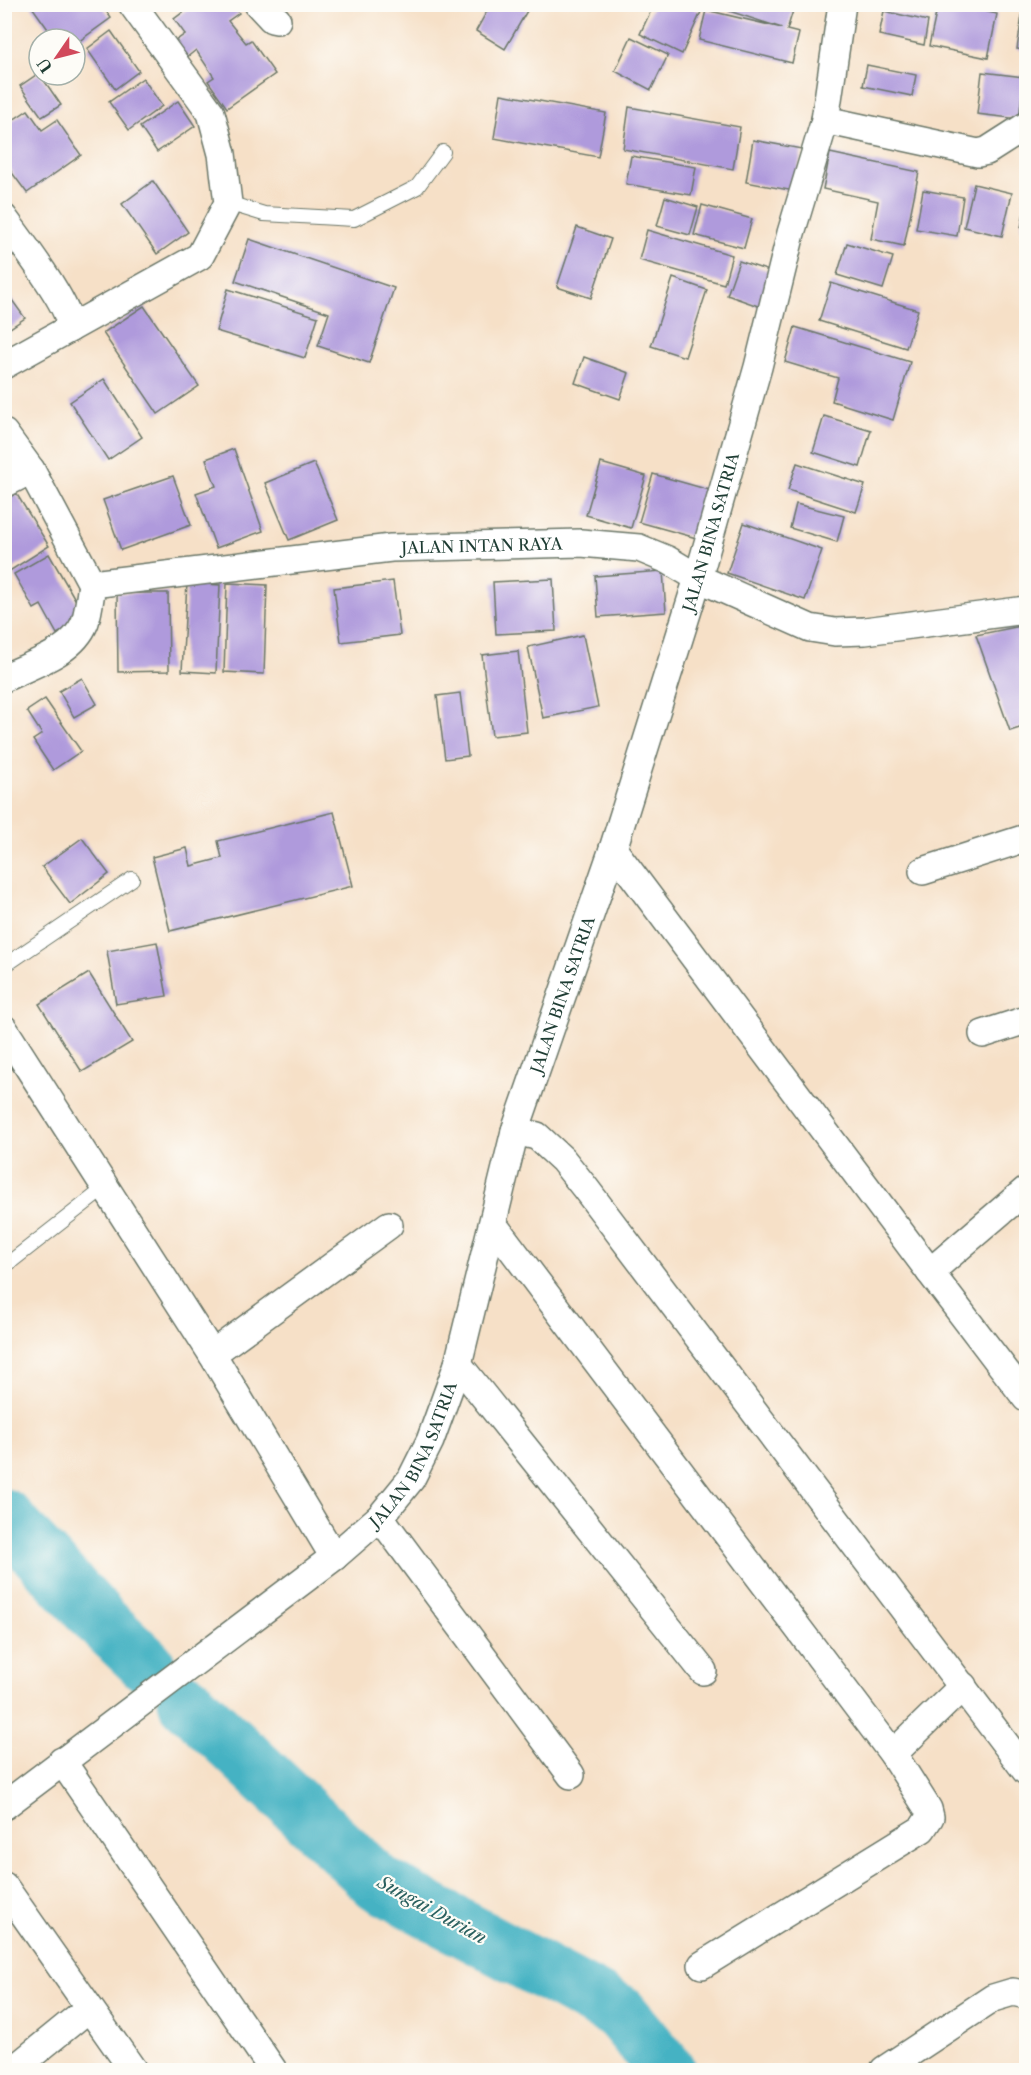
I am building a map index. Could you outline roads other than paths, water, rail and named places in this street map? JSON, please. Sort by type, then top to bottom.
[{"type":"street","points":[[4,365],[200,256],[228,203],[222,154],[211,112],[132,4]]},
{"type":"street","name":"JALAN BINA SATRIA","points":[[4,1806],[334,1557],[380,1517],[411,1479],[430,1441],[458,1364],[515,1131],[613,849],[698,578],[758,368],[791,232],[825,120],[842,4]]},
{"type":"street","points":[[825,120],[978,153],[987,151],[1026,126]]},
{"type":"street","points":[[4,218],[65,306],[71,324],[69,329]]},
{"type":"street","points":[[4,433],[31,470],[92,584],[86,620],[78,635],[55,653],[4,678]]},
{"type":"street","points":[[4,484],[31,470]]},
{"type":"street","name":"JALAN INTAN RAYA","points":[[92,584],[391,548],[581,543],[639,548],[668,560],[698,578],[810,628],[836,632],[865,631],[1026,610]]},
{"type":"street","points":[[923,871],[1026,838]]},
{"type":"street","points":[[613,849],[1026,1398]]},
{"type":"street","points":[[983,1034],[1026,1020]]},
{"type":"street","points":[[4,1029],[212,1354],[334,1557]]},
{"type":"street","points":[[515,1131],[537,1136],[563,1160],[1026,1771]]},
{"type":"street","points":[[930,1272],[1026,1190]]},
{"type":"street","points":[[493,1224],[893,1754],[928,1809],[930,1817],[922,1829],[702,1965]]},
{"type":"street","points":[[212,1354],[389,1226]]},
{"type":"street","points":[[458,1364],[703,1671]]},
{"type":"street","points":[[380,1517],[571,1775]]},
{"type":"street","points":[[893,1754],[963,1686]]},
{"type":"street","points":[[62,1761],[273,2070]]},
{"type":"street","points":[[4,1886],[133,2070]]},
{"type":"street","points":[[884,2070],[993,1998],[1013,1992],[1026,1995]]},
{"type":"street","points":[[13,2070],[89,2008]]},
{"type":"lane","points":[[228,203],[264,214],[354,219],[417,188],[443,152]]},
{"type":"lane","points":[[4,966],[132,879]]},
{"type":"lane","points":[[9,1263],[106,1187]]},
{"type":"waterway","name":"Sungai Durian","points":[[4,1517],[102,1622],[147,1665]]},
{"type":"waterway","name":"Sungai Durian","points":[[186,1701],[378,1883],[619,2012],[667,2070]]}]
